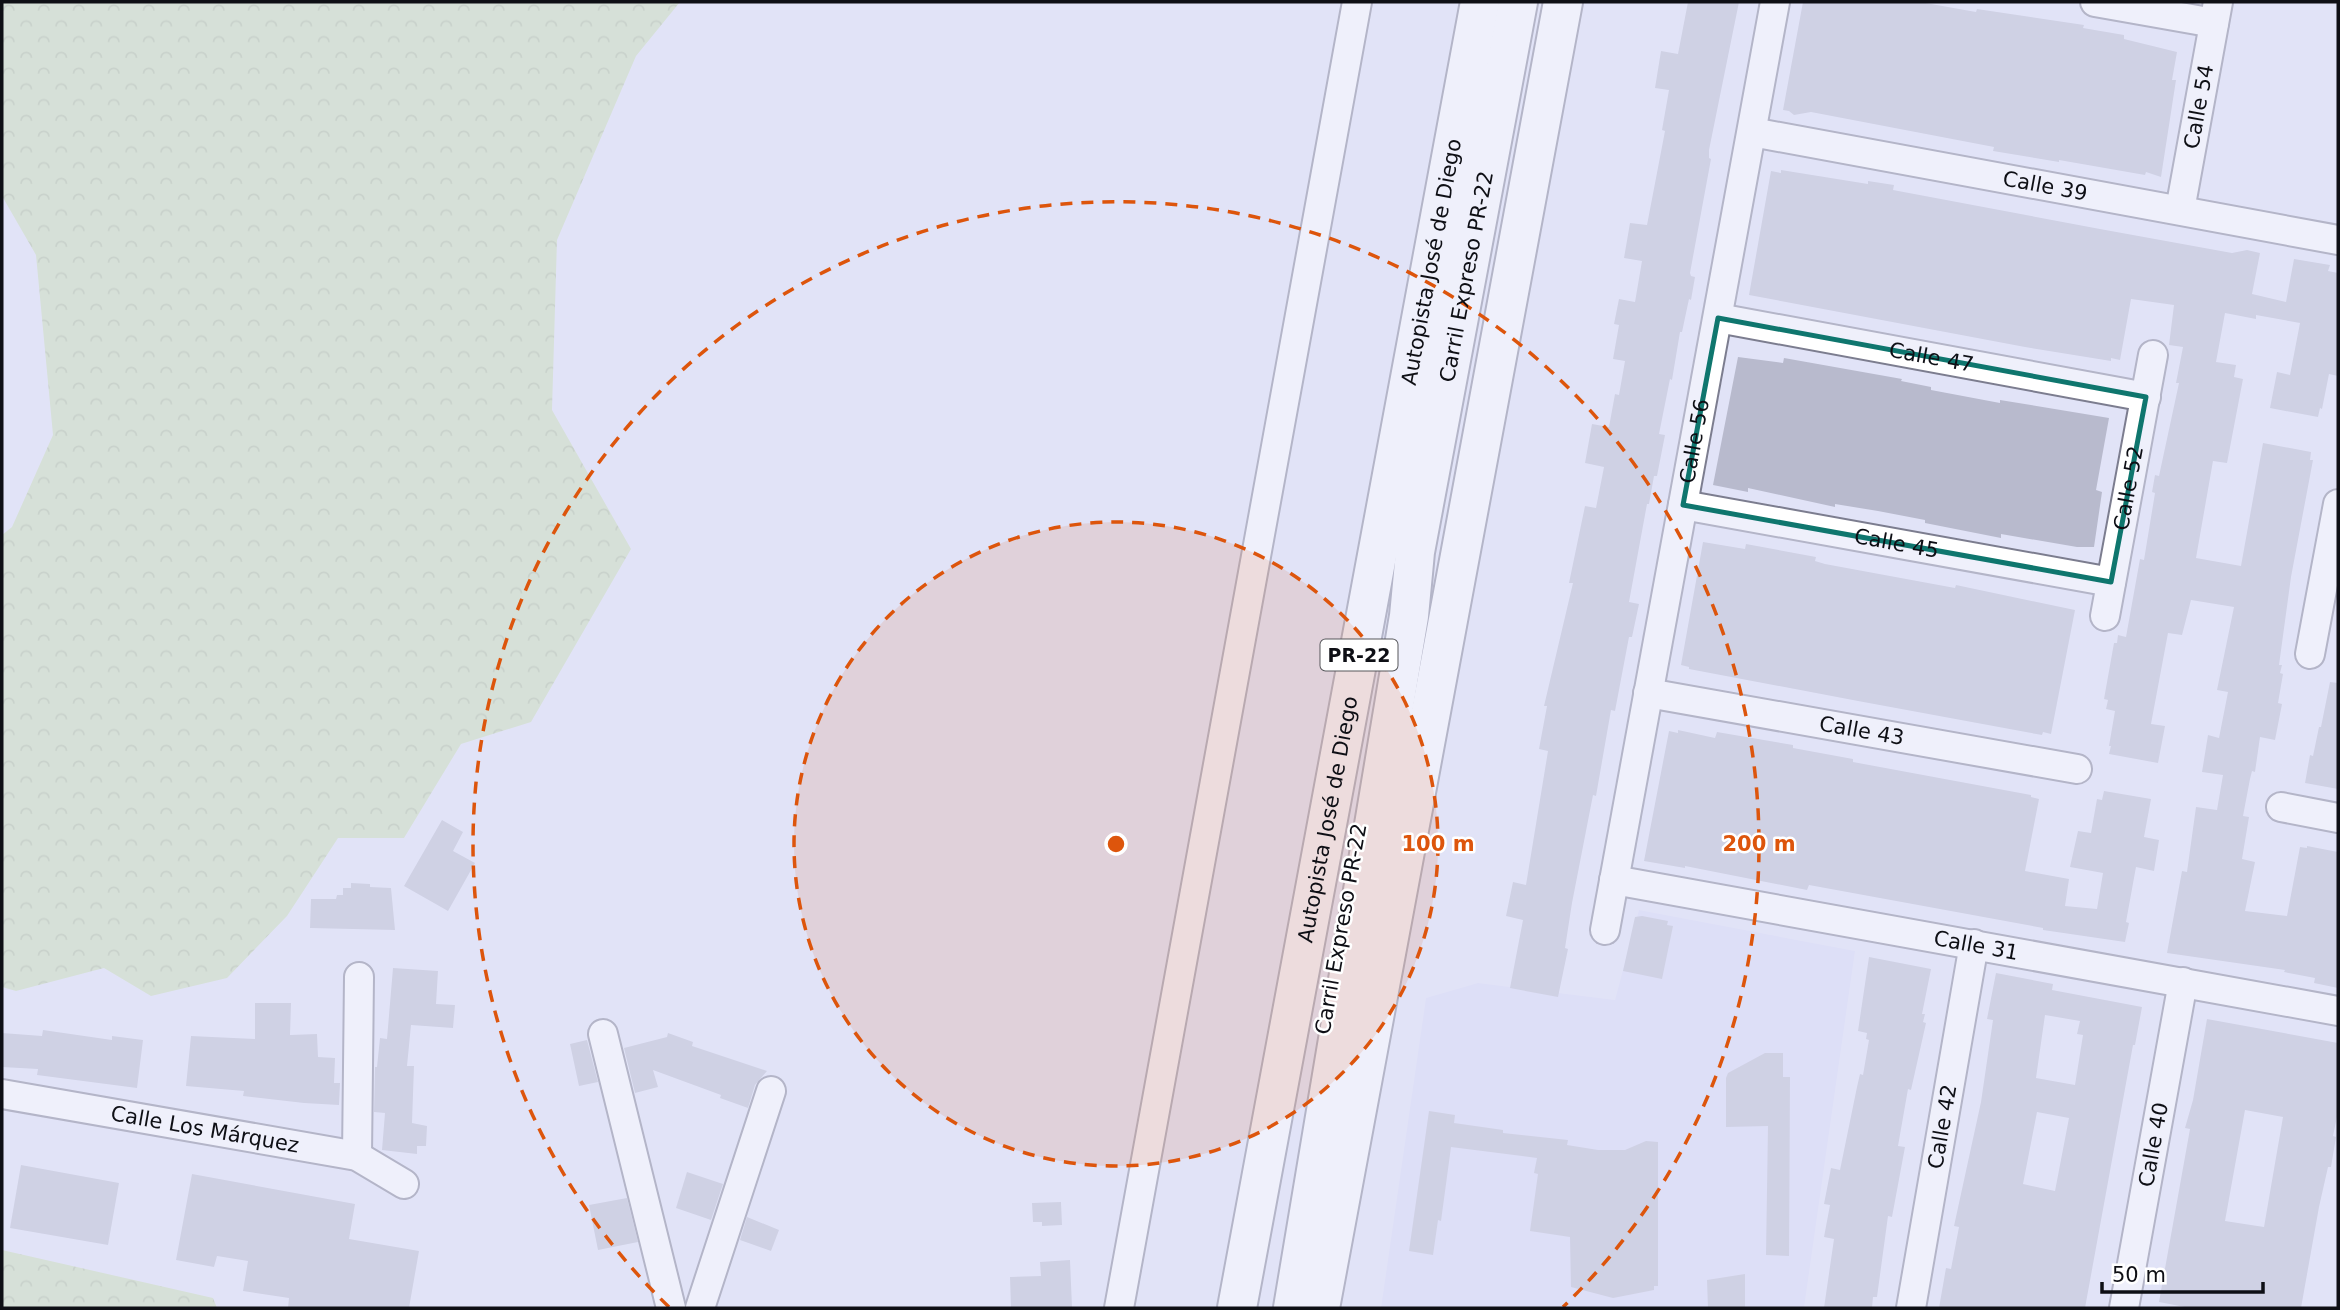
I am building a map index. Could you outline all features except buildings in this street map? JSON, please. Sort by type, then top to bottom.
[{"type":"highway","name":"Autopista José de Diego","points":[[1237,1308],[1480,2]]},
{"type":"highway","name":"Carril Expreso PR-22","points":[[1293,1308],[1409,616],[1415,552],[1518,2]]},
{"type":"highway","points":[[1320,1308],[1563,2]]},
{"type":"highway","name":"Carril Expreso PR-22","points":[[1273,1308],[1339,949],[1395,616],[1415,552]]},
{"type":"street","points":[[1119,1308],[1357,2]]},
{"type":"street","name":"Calle 56","points":[[1605,930],[1776,2]]},
{"type":"street","points":[[2095,2],[2216,13]]},
{"type":"street","name":"Calle 54","points":[[2180,210],[2216,13]]},
{"type":"street","name":"Calle 39","points":[[1752,132],[2338,240]]},
{"type":"street","name":"Calle 47","points":[[1718,318],[2146,397]]},
{"type":"street","name":"Calle 52","points":[[2105,616],[2153,355]]},
{"type":"street","points":[[2310,654],[2327,623],[2338,504]]},
{"type":"street","name":"Calle 45","points":[[1683,505],[2111,582]]},
{"type":"street","name":"Calle 43","points":[[1648,693],[2077,769]]},
{"type":"street","points":[[2281,807],[2338,818]]},
{"type":"street","name":"Calle 31","points":[[1614,880],[2338,1011]]},
{"type":"street","name":"Calle 42","points":[[1911,1308],[1974,944]]},
{"type":"street","points":[[357,1156],[359,977]]},
{"type":"street","name":"Calle 40","points":[[2124,1308],[2183,982]]},
{"type":"street","points":[[603,1034],[671,1308]]},
{"type":"street","points":[[700,1308],[771,1091]]},
{"type":"street","name":"Calle Los Márquez","points":[[2,1094],[357,1156],[404,1184]]},
{"type":"highlighted area","points":[[1718,318],[2146,397],[2111,582],[1683,505]]},
{"type":"shaded area","points":[[1639,910],[1855,951],[1804,1308],[1381,1308],[1426,998],[1478,983],[1615,1000]]},
{"type":"green space","points":[[2,2],[680,2],[636,56],[557,240],[552,410],[631,549],[531,722],[461,744],[404,838],[338,838],[287,916],[227,978],[151,996],[104,968],[16,991],[2,987],[2,535],[12,527],[53,435],[36,255],[2,196]]},
{"type":"green space","points":[[2,1250],[213,1298],[217,1308],[2,1308]]}]
